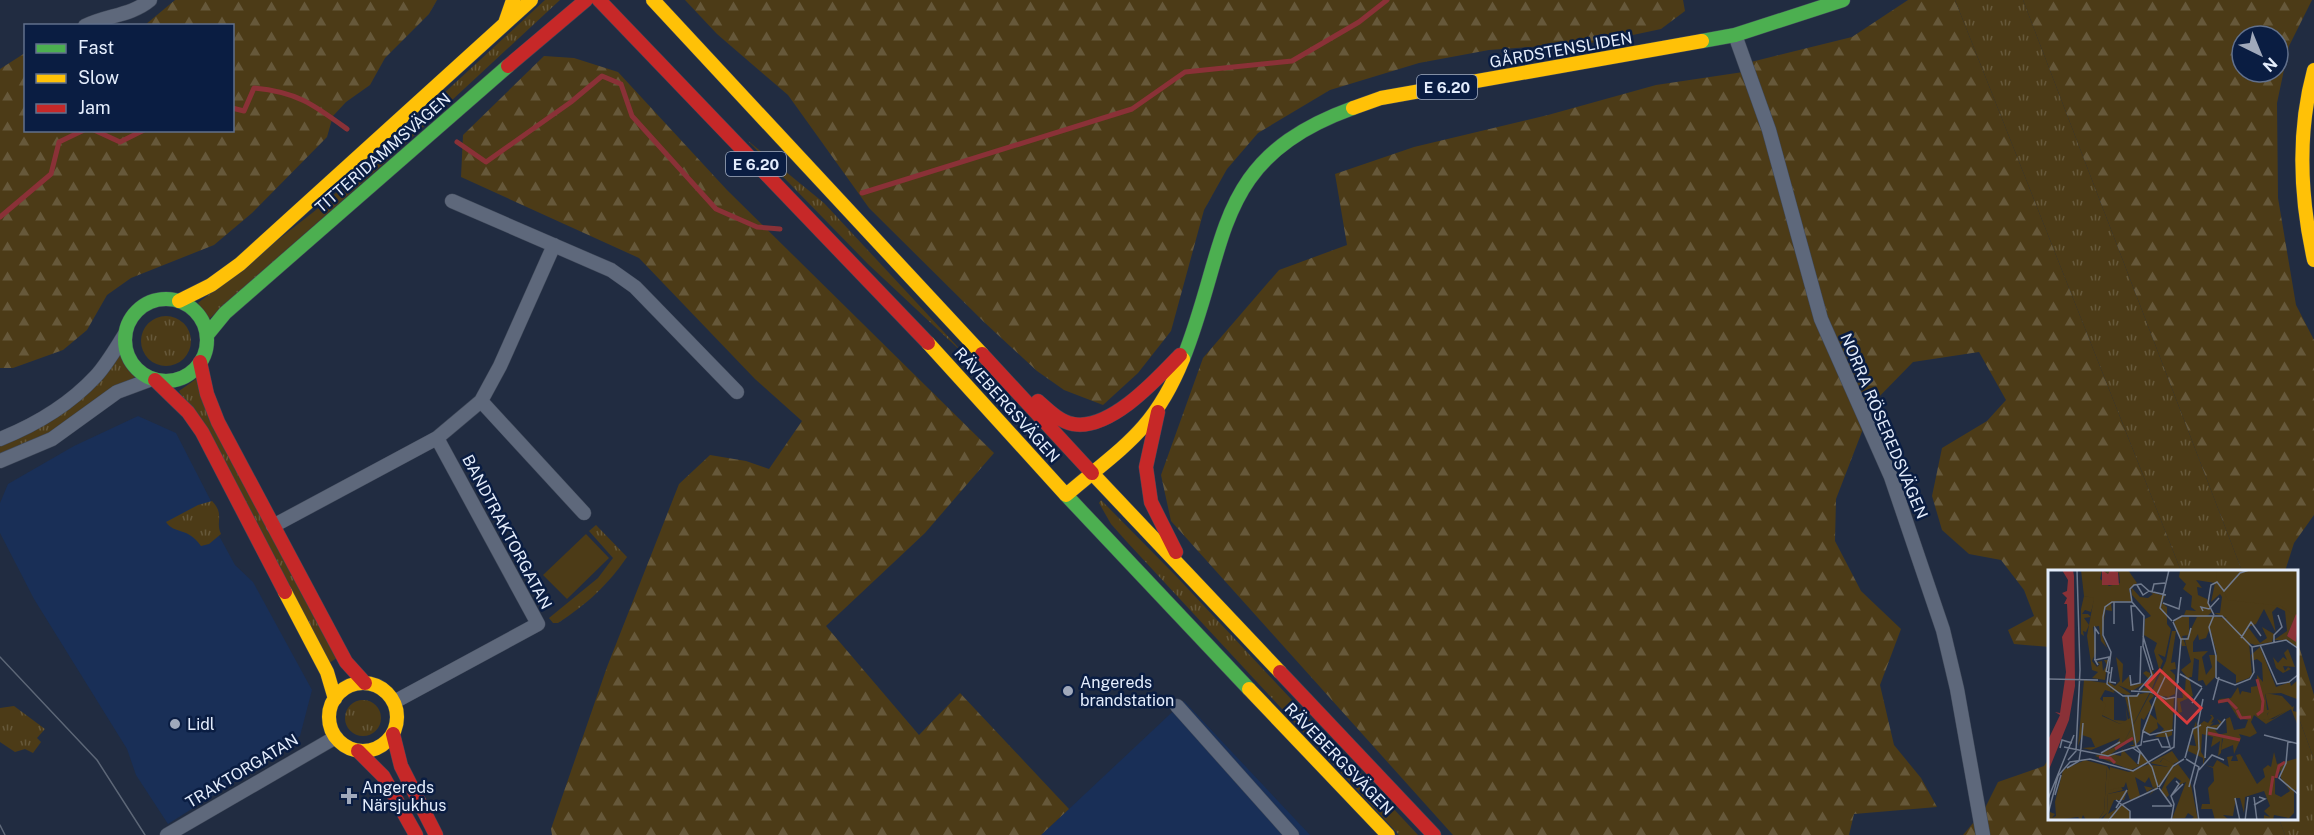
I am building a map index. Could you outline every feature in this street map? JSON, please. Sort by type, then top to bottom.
[{"type":"main road","points":[[505,23],[513,0]]},
{"type":"main road","name":"TITTERIDAMMSVÄGEN","points":[[179,301],[211,285],[240,264],[531,0]]},
{"type":"main road","name":"TITTERIDAMMSVÄGEN","points":[[207,335],[225,313],[488,82],[586,0]]},
{"type":"main road","name":"RÄVEBERGSVÄGEN","points":[[599,0],[922,337],[1066,495],[1388,835]]},
{"type":"main road","name":"RÄVEBERGSVÄGEN","points":[[653,0],[988,362],[1434,835]]},
{"type":"main road","name":"GÅRDSTENSLIDEN","points":[[1066,495],[1138,435],[1158,410],[1174,381],[1187,348],[1223,226],[1240,193],[1265,158],[1298,132],[1330,115],[1381,98],[1735,35],[1844,0]]},
{"type":"main road","points":[[2314,70],[2302,148],[2307,236],[2314,260]]},
{"type":"main road","points":[[154,379],[176,380],[194,370],[204,354],[207,335],[197,314],[179,301],[167,299],[144,305],[129,323],[125,334],[128,356],[142,374],[154,379],[182,404],[202,432],[327,672],[335,699]]},
{"type":"main road","name":"E 6.20","points":[[988,362],[1053,414],[1073,424],[1086,424],[1103,420],[1137,396],[1187,348]]},
{"type":"main road","points":[[200,362],[207,394],[218,422],[346,662],[365,684]]},
{"type":"main road","name":"RÄVEBERGSVÄGEN","points":[[1158,410],[1146,467],[1151,502],[1170,543],[1195,582]]},
{"type":"main road","points":[[416,835],[383,776],[358,751],[345,746],[336,737],[329,716],[335,699],[348,687],[365,684],[382,689],[394,702],[397,720],[393,734],[401,766],[436,835]]},
{"type":"main road","points":[[358,751],[378,748],[393,734]]},
{"type":"street","points":[[89,24],[100,18],[125,14],[150,0]]},
{"type":"street","name":"NORRA RÖSEREDSVÄGEN","points":[[1735,35],[1769,130],[1821,319],[1891,477],[1943,630],[1957,689],[1983,835]]},
{"type":"street","points":[[452,201],[611,270],[635,287],[737,392]]},
{"type":"street","points":[[273,526],[437,438],[481,401],[500,366],[554,245]]},
{"type":"street","points":[[0,439],[26,429],[49,415],[96,376],[125,334]]},
{"type":"street","points":[[0,461],[52,439],[117,392],[154,379]]},
{"type":"street","points":[[481,401],[584,513]]},
{"type":"street","name":"BANDTRAKTORGATAN","points":[[394,702],[538,624],[437,438]]},
{"type":"street","points":[[1177,706],[1292,835]]},
{"type":"street","name":"TRAKTORGATAN","points":[[166,835],[336,737]]},
{"type":"shaded area","points":[[138,416],[176,433],[213,505],[217,532],[235,565],[253,582],[312,690],[300,736],[247,774],[168,824],[136,775],[127,749],[34,599],[0,533],[0,503],[8,484],[74,446]]},
{"type":"shaded area","points":[[1184,701],[1310,835],[1041,835],[1069,809]]},
{"type":"green space","points":[[175,0],[437,0],[429,14],[385,58],[370,85],[346,102],[333,116],[327,137],[252,213],[214,245],[131,278],[107,295],[87,330],[63,350],[13,368],[0,368],[0,69],[24,54],[24,132],[234,132],[234,24],[146,24]]},
{"type":"green space","points":[[545,0],[560,0],[381,166],[209,319],[198,303],[326,202]]},
{"type":"green space","points":[[685,0],[1683,0],[1685,11],[1661,29],[1600,42],[1489,50],[1419,63],[1330,90],[1258,133],[1227,169],[1204,210],[1171,331],[1138,373],[1103,405],[1064,390],[1037,371],[984,322],[869,208],[788,95],[717,34]]},
{"type":"green space","points":[[1908,0],[1955,0],[2181,570],[2048,570],[2048,647],[2014,644],[2008,630],[2034,616],[2024,590],[2001,560],[1969,554],[1942,530],[1932,496],[1942,448],[1987,421],[2006,400],[1979,352],[1913,362],[1873,403],[1836,499],[1835,541],[1861,591],[1901,629],[1880,685],[1894,745],[1921,778],[1937,807],[1854,814],[1849,835],[1453,835],[1171,521],[1161,475],[1203,358],[1279,270],[1347,245],[1335,174],[1414,147],[1548,115],[1656,85],[1750,71],[1747,63],[1852,37]]},
{"type":"green space","points":[[1955,0],[2023,0],[2242,570],[2181,570]]},
{"type":"green space","points":[[2023,0],[2312,0],[2290,44],[2290,24],[2230,24],[2230,84],[2281,84],[2277,103],[2278,198],[2296,305],[2314,340],[2314,515],[2294,543],[2285,570],[2242,570]]},
{"type":"green space","points":[[544,56],[574,58],[618,72],[727,190],[994,453],[925,533],[826,626],[919,735],[960,693],[1069,809],[1041,835],[552,835],[551,829],[607,667],[679,484],[710,455],[746,461],[769,469],[802,421],[755,379],[639,258],[461,177],[463,135]]},
{"type":"green space","points":[[747,140],[824,203],[1035,430],[964,354],[868,264]]},
{"type":"green space","points":[[161,316],[171,316],[184,323],[191,336],[191,346],[184,359],[171,366],[161,366],[152,362],[145,355],[141,346],[141,336],[145,327],[152,320]]},
{"type":"green space","points":[[120,354],[135,377],[90,403],[48,436],[0,457],[0,446],[50,422]]},
{"type":"green space","points":[[196,379],[337,658],[329,663],[179,391]]},
{"type":"green space","points":[[1101,500],[1177,577],[1418,835],[1399,835],[1127,542],[1111,524],[1099,503]]},
{"type":"green space","points":[[212,501],[218,510],[221,534],[209,544],[201,546],[191,536],[173,528],[166,522],[198,505]]},
{"type":"green space","points":[[596,525],[627,557],[604,586],[578,609],[558,623],[553,623],[549,618],[598,578],[613,558],[589,531]]},
{"type":"green space","points":[[586,534],[609,558],[567,599],[543,575]]},
{"type":"green space","points":[[2299,646],[2314,695],[2314,759],[2299,719]]},
{"type":"green space","points":[[363,700],[375,706],[381,718],[375,730],[363,736],[351,730],[345,718],[351,706]]},
{"type":"green space","points":[[14,706],[45,729],[37,738],[41,742],[33,753],[25,749],[15,752],[0,742],[0,708]]},
{"type":"green space","points":[[2299,719],[2314,759],[2314,835],[2285,835],[2279,820],[2299,820]]},
{"type":"green space","points":[[2048,760],[2048,820],[2279,820],[2285,835],[1963,835],[1984,810],[1998,782],[2044,766]]},
{"type":"waterway","points":[[862,193],[1132,109],[1185,72],[1292,61],[1359,22],[1387,0]]},
{"type":"waterway","points":[[457,142],[486,162],[571,102],[602,76],[621,84],[632,116],[716,209],[757,227],[780,229]]},
{"type":"waterway","points":[[234,108],[244,111],[254,88],[269,90],[304,101],[347,129]]},
{"type":"waterway","points":[[0,217],[51,174],[59,142],[80,132]]},
{"type":"waterway","points":[[98,132],[120,142],[140,132]]},
{"type":"tram line","points":[[0,657],[97,760],[145,835]]},
{"type":"tram line","points":[[0,825],[5,835]]},
{"type":"traffic: fast","points":[[1702,41],[1735,35],[1843,0]]},
{"type":"traffic: fast","points":[[207,335],[225,313],[508,66]]},
{"type":"traffic: fast","points":[[1183,359],[1220,241],[1233,208],[1250,179],[1274,152],[1307,129],[1353,108]]},
{"type":"traffic: fast","points":[[166,299],[182,302],[195,311],[204,324],[207,340],[204,356],[195,369],[182,378],[166,381],[150,378],[137,369],[128,356],[125,340],[128,324],[137,311],[150,302],[166,299]]},
{"type":"traffic: fast","points":[[1066,495],[1249,689]]},
{"type":"traffic: slow","points":[[505,23],[513,0]]},
{"type":"traffic: slow","points":[[179,301],[211,285],[240,264],[531,0]]},
{"type":"traffic: slow","points":[[653,0],[982,354]]},
{"type":"traffic: slow","points":[[1353,108],[1381,98],[1702,41]]},
{"type":"traffic: slow","points":[[2314,70],[2305,117],[2302,165],[2303,189],[2314,260]]},
{"type":"traffic: slow","points":[[928,343],[1066,495],[1120,450],[1148,421],[1172,384],[1183,359]]},
{"type":"traffic: slow","points":[[1092,473],[1280,672]]},
{"type":"traffic: slow","points":[[285,592],[327,672],[335,699]]},
{"type":"traffic: slow","points":[[363,683],[376,686],[387,693],[394,704],[397,717],[394,730],[387,741],[376,748],[363,751],[350,748],[339,741],[332,730],[329,717],[332,704],[339,693],[350,686],[363,683]]},
{"type":"traffic: slow","points":[[1249,689],[1388,835]]},
{"type":"traffic: jam","points":[[508,66],[586,0]]},
{"type":"traffic: jam","points":[[599,0],[928,343]]},
{"type":"traffic: jam","points":[[982,354],[1092,473]]},
{"type":"traffic: jam","points":[[1038,401],[1054,415],[1068,423],[1087,424],[1102,420],[1132,401],[1180,355]]},
{"type":"traffic: jam","points":[[200,362],[207,394],[218,422],[346,662],[365,683]]},
{"type":"traffic: jam","points":[[155,380],[188,412],[202,432],[285,592]]},
{"type":"traffic: jam","points":[[1158,412],[1146,467],[1151,502],[1176,552]]},
{"type":"traffic: jam","points":[[1280,672],[1434,835]]},
{"type":"traffic: jam","points":[[393,734],[401,766],[436,835]]},
{"type":"traffic: jam","points":[[358,751],[383,776],[416,835]]},
{"type":"place","name":"Angereds brandstation","points":[[1068,691]]},
{"type":"place","name":"Lidl","points":[[175,724]]},
{"type":"place","name":"Angereds Närsjukhus","points":[[349,796]]}]
